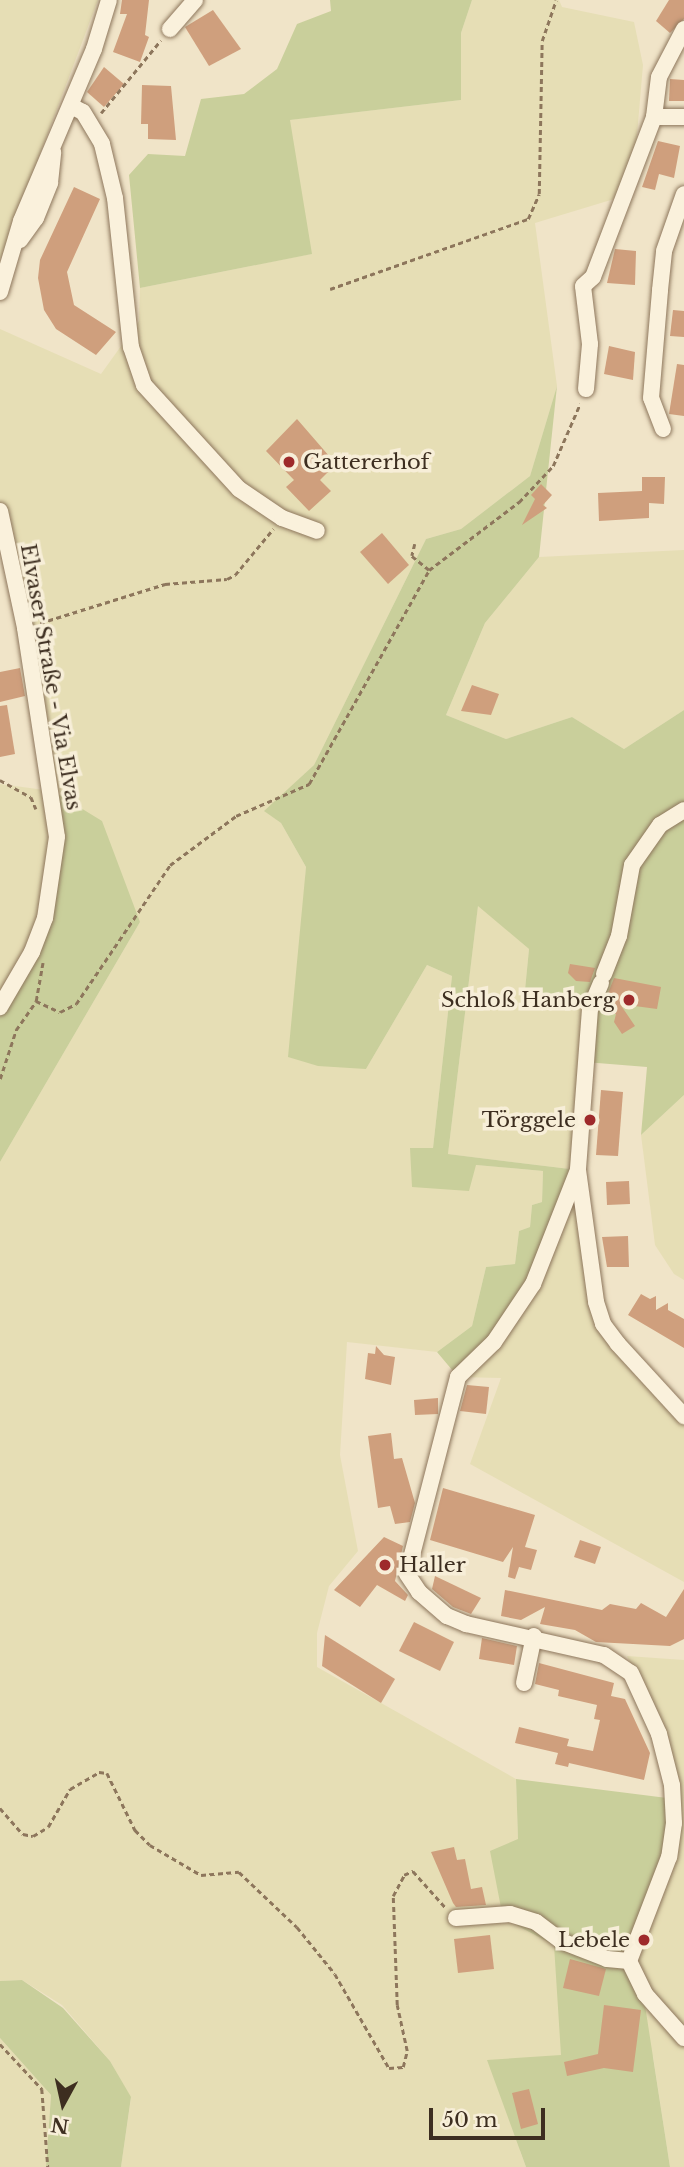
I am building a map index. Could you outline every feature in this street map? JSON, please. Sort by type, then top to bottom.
[{"type":"street","points":[[0,292],[42,167],[54,149],[109,0]]},
{"type":"street","points":[[170,29],[195,0]]},
{"type":"street","points":[[586,389],[590,344],[583,286],[593,277],[654,117],[659,77],[684,29]]},
{"type":"street","points":[[71,106],[92,124],[102,144],[115,198],[131,347],[144,386],[239,489],[282,518],[317,531]]},
{"type":"street","points":[[654,117],[684,117]]},
{"type":"street","points":[[663,429],[651,398],[660,290],[664,251],[684,194]]},
{"type":"street","name":"Elvaser Straße - Via Elvas","points":[[0,511],[25,628],[57,837],[52,888],[32,952],[0,1007]]},
{"type":"street","points":[[684,810],[660,825],[632,865],[620,936],[590,1009],[578,1170],[603,1324],[684,1416]]},
{"type":"street","points":[[578,1170],[533,1284],[494,1342],[458,1377],[406,1565],[412,1584],[447,1616],[467,1624],[534,1636],[620,1661],[640,1689],[659,1734],[672,1785],[674,1823],[669,1857],[629,1961],[645,1993],[684,2038]]},
{"type":"street","points":[[524,1683],[534,1636]]},
{"type":"street","points":[[456,1919],[510,1914],[536,1922],[561,1941],[607,1959],[629,1961]]},
{"type":"path","points":[[330,289],[528,219],[539,194],[542,41],[556,0]]},
{"type":"path","points":[[92,124],[170,29]]},
{"type":"path","points":[[36,1000],[60,1012],[76,1004],[170,865],[236,816],[309,785],[429,570],[519,502],[553,466],[586,389]]},
{"type":"path","points":[[25,628],[165,584],[235,575],[282,518]]},
{"type":"path","points":[[415,544],[412,556],[429,570]]},
{"type":"path","points":[[0,780],[31,797],[40,819]]},
{"type":"path","points":[[0,1079],[16,1030],[36,1000],[44,965],[32,952]]},
{"type":"path","points":[[0,1808],[23,1834],[33,1836],[48,1827],[70,1789],[99,1772],[107,1773],[135,1830],[150,1845],[201,1875],[239,1872],[297,1927],[335,1974],[389,2068],[404,2067],[407,2050],[397,2005],[393,1909],[393,1896],[404,1875],[413,1871],[456,1919]]},
{"type":"path","points":[[0,2044],[42,2089],[48,2167]]},
{"type":"shaded area","points":[[0,0],[98,0],[0,260]]},
{"type":"shaded area","points":[[472,0],[559,0],[562,7],[634,22],[643,65],[636,146],[614,199],[535,223],[557,386],[530,476],[461,529],[426,539],[314,765],[265,811],[281,823],[306,867],[301,955],[366,1069],[427,965],[452,976],[433,1148],[476,1165],[543,1171],[542,1202],[532,1205],[530,1227],[519,1231],[515,1264],[486,1267],[472,1326],[437,1352],[347,1342],[340,1455],[358,1551],[329,1586],[317,1633],[317,1667],[516,1779],[518,1839],[554,1945],[644,1997],[638,1960],[678,1817],[668,1742],[627,1656],[684,1660],[684,2167],[670,2167],[653,2056],[520,2151],[526,2167],[121,2167],[131,2098],[110,2061],[62,2005],[22,1980],[0,1981],[0,1162],[140,922],[52,888],[0,1007],[0,784],[52,791],[0,532],[0,329],[101,374],[139,321],[140,288],[311,254],[289,120],[461,100],[461,33]]},
{"type":"shaded area","points":[[684,550],[684,710],[624,749],[572,717],[506,739],[446,715],[485,623],[539,557]]},
{"type":"shaded area","points":[[478,905],[529,949],[524,1000],[590,1009],[578,1170],[448,1154]]},
{"type":"shaded area","points":[[684,1095],[684,1280],[674,1274],[655,1245],[641,1135]]},
{"type":"shaded area","points":[[576,1193],[594,1308],[684,1425],[684,1582],[470,1464],[501,1378],[458,1377]]},
{"type":"shaded area","points":[[0,2038],[51,2095],[46,2167],[0,2167]]},
{"type":"green space","points":[[330,0],[472,0],[461,33],[461,100],[290,120],[312,254],[140,288],[129,175],[148,154],[185,156],[201,99],[244,94],[277,69],[297,24],[331,11]]},
{"type":"green space","points":[[557,386],[539,557],[485,623],[446,715],[506,739],[572,717],[624,749],[684,710],[684,1095],[641,1135],[647,1067],[585,1062],[590,1009],[524,1000],[529,949],[478,906],[448,1154],[578,1170],[533,1284],[458,1377],[437,1352],[472,1326],[486,1267],[515,1264],[519,1231],[530,1227],[532,1205],[542,1202],[543,1171],[476,1165],[469,1191],[412,1187],[410,1148],[433,1148],[452,976],[427,965],[366,1069],[318,1066],[288,1057],[306,867],[281,823],[264,811],[314,765],[426,539],[461,529],[530,476]]},
{"type":"green space","points":[[53,791],[102,821],[140,922],[0,1162],[0,1007],[45,918]]},
{"type":"green space","points":[[516,1779],[675,1799],[678,1817],[638,1960],[670,2167],[526,2167],[487,2060],[561,2055],[554,1945],[503,1918],[490,1851],[518,1839]]},
{"type":"green space","points":[[22,1980],[63,2008],[110,2061],[131,2097],[121,2167],[46,2167],[51,2095],[0,2038],[0,1981]]},
{"type":"building","points":[[122,0],[149,0],[145,35],[149,37],[140,62],[113,52],[127,14],[120,14]]},
{"type":"building","points":[[669,0],[684,0],[684,19],[670,33],[656,21]]},
{"type":"building","points":[[213,10],[241,49],[209,66],[185,27]]},
{"type":"building","points":[[104,67],[124,84],[104,107],[87,92]]},
{"type":"building","points":[[670,79],[684,80],[684,101],[669,101]]},
{"type":"building","points":[[142,85],[171,86],[176,140],[148,139],[148,124],[141,124]]},
{"type":"building","points":[[658,141],[680,146],[674,178],[659,174],[655,190],[642,187]]},
{"type":"building","points":[[74,187],[100,199],[67,272],[74,305],[116,332],[96,355],[56,329],[44,310],[38,278],[40,260]]},
{"type":"building","points":[[615,249],[636,251],[635,285],[607,283]]},
{"type":"building","points":[[673,310],[684,311],[684,337],[670,336]]},
{"type":"building","points":[[609,346],[635,352],[633,380],[604,374]]},
{"type":"building","points":[[677,364],[684,365],[684,416],[669,414]]},
{"type":"building","points":[[297,419],[336,464],[320,480],[331,491],[309,511],[286,487],[294,480],[266,451]]},
{"type":"building","points":[[642,477],[665,477],[664,504],[649,503],[649,518],[599,521],[598,493],[642,491]]},
{"type":"building","points":[[541,484],[552,495],[543,505],[547,508],[522,525],[535,499],[531,495]]},
{"type":"building","points":[[382,533],[409,565],[388,584],[360,552]]},
{"type":"building","points":[[20,668],[25,696],[0,702],[0,672]]},
{"type":"building","points":[[472,685],[499,694],[491,715],[461,711]]},
{"type":"building","points":[[7,705],[15,754],[0,757],[0,706]]},
{"type":"building","points":[[570,964],[595,968],[590,982],[576,981],[568,973]]},
{"type":"building","name":"Schloß Hanberg","points":[[614,978],[661,987],[657,1009],[620,1004],[635,1026],[622,1034],[614,1022],[616,1014],[601,1011]]},
{"type":"building","points":[[601,1090],[623,1092],[618,1156],[596,1155]]},
{"type":"building","points":[[629,1181],[630,1204],[607,1205],[606,1182]]},
{"type":"building","points":[[628,1236],[629,1267],[607,1267],[602,1237]]},
{"type":"building","points":[[641,1294],[650,1299],[656,1296],[656,1310],[668,1303],[668,1310],[684,1319],[684,1348],[628,1315]]},
{"type":"building","points":[[376,1346],[384,1355],[395,1357],[391,1385],[365,1379],[368,1353],[375,1354]]},
{"type":"building","points":[[467,1385],[489,1387],[486,1414],[460,1411]]},
{"type":"building","points":[[438,1398],[438,1414],[415,1415],[414,1400]]},
{"type":"building","points":[[391,1433],[394,1459],[402,1458],[415,1503],[410,1522],[395,1524],[390,1506],[378,1508],[368,1436]]},
{"type":"building","points":[[443,1488],[535,1515],[525,1547],[537,1550],[531,1570],[519,1567],[515,1579],[508,1577],[513,1547],[503,1562],[430,1540]]},
{"type":"building","points":[[384,1537],[403,1546],[395,1581],[408,1595],[405,1601],[377,1585],[360,1607],[334,1590]]},
{"type":"building","points":[[580,1540],[601,1547],[595,1564],[574,1557]]},
{"type":"building","points":[[435,1576],[481,1598],[471,1614],[453,1607],[432,1589]]},
{"type":"building","points":[[684,1589],[684,1639],[670,1646],[596,1642],[575,1630],[540,1624],[545,1607],[521,1620],[501,1616],[505,1590],[602,1610],[610,1604],[636,1609],[641,1603],[666,1617]]},
{"type":"building","points":[[414,1622],[454,1642],[440,1671],[399,1651]]},
{"type":"building","points":[[325,1635],[395,1679],[381,1703],[322,1666]]},
{"type":"building","points":[[482,1638],[517,1646],[514,1665],[479,1659]]},
{"type":"building","points":[[539,1663],[614,1683],[611,1696],[625,1699],[650,1753],[644,1780],[569,1763],[568,1767],[555,1764],[558,1753],[515,1743],[519,1727],[569,1739],[567,1746],[593,1751],[600,1720],[594,1719],[597,1705],[558,1696],[559,1690],[535,1684]]},
{"type":"building","points":[[454,1847],[457,1860],[465,1859],[471,1889],[482,1887],[486,1905],[456,1907],[453,1903],[431,1852]]},
{"type":"building","points":[[490,1935],[494,1969],[458,1973],[454,1939]]},
{"type":"building","points":[[570,1959],[606,1969],[599,1996],[563,1988]]},
{"type":"building","points":[[604,2005],[641,2010],[633,2072],[604,2068],[567,2076],[564,2062],[598,2054]]},
{"type":"building","points":[[529,2089],[538,2124],[521,2129],[512,2093]]},
{"type":"place","name":"Gattererhof","points":[[289,462]]},
{"type":"place","name":"Schloß Hanberg","points":[[629,1000]]},
{"type":"place","name":"Törggele","points":[[590,1120]]},
{"type":"place","name":"Haller","points":[[385,1565]]},
{"type":"place","name":"Lebele","points":[[644,1940]]}]
